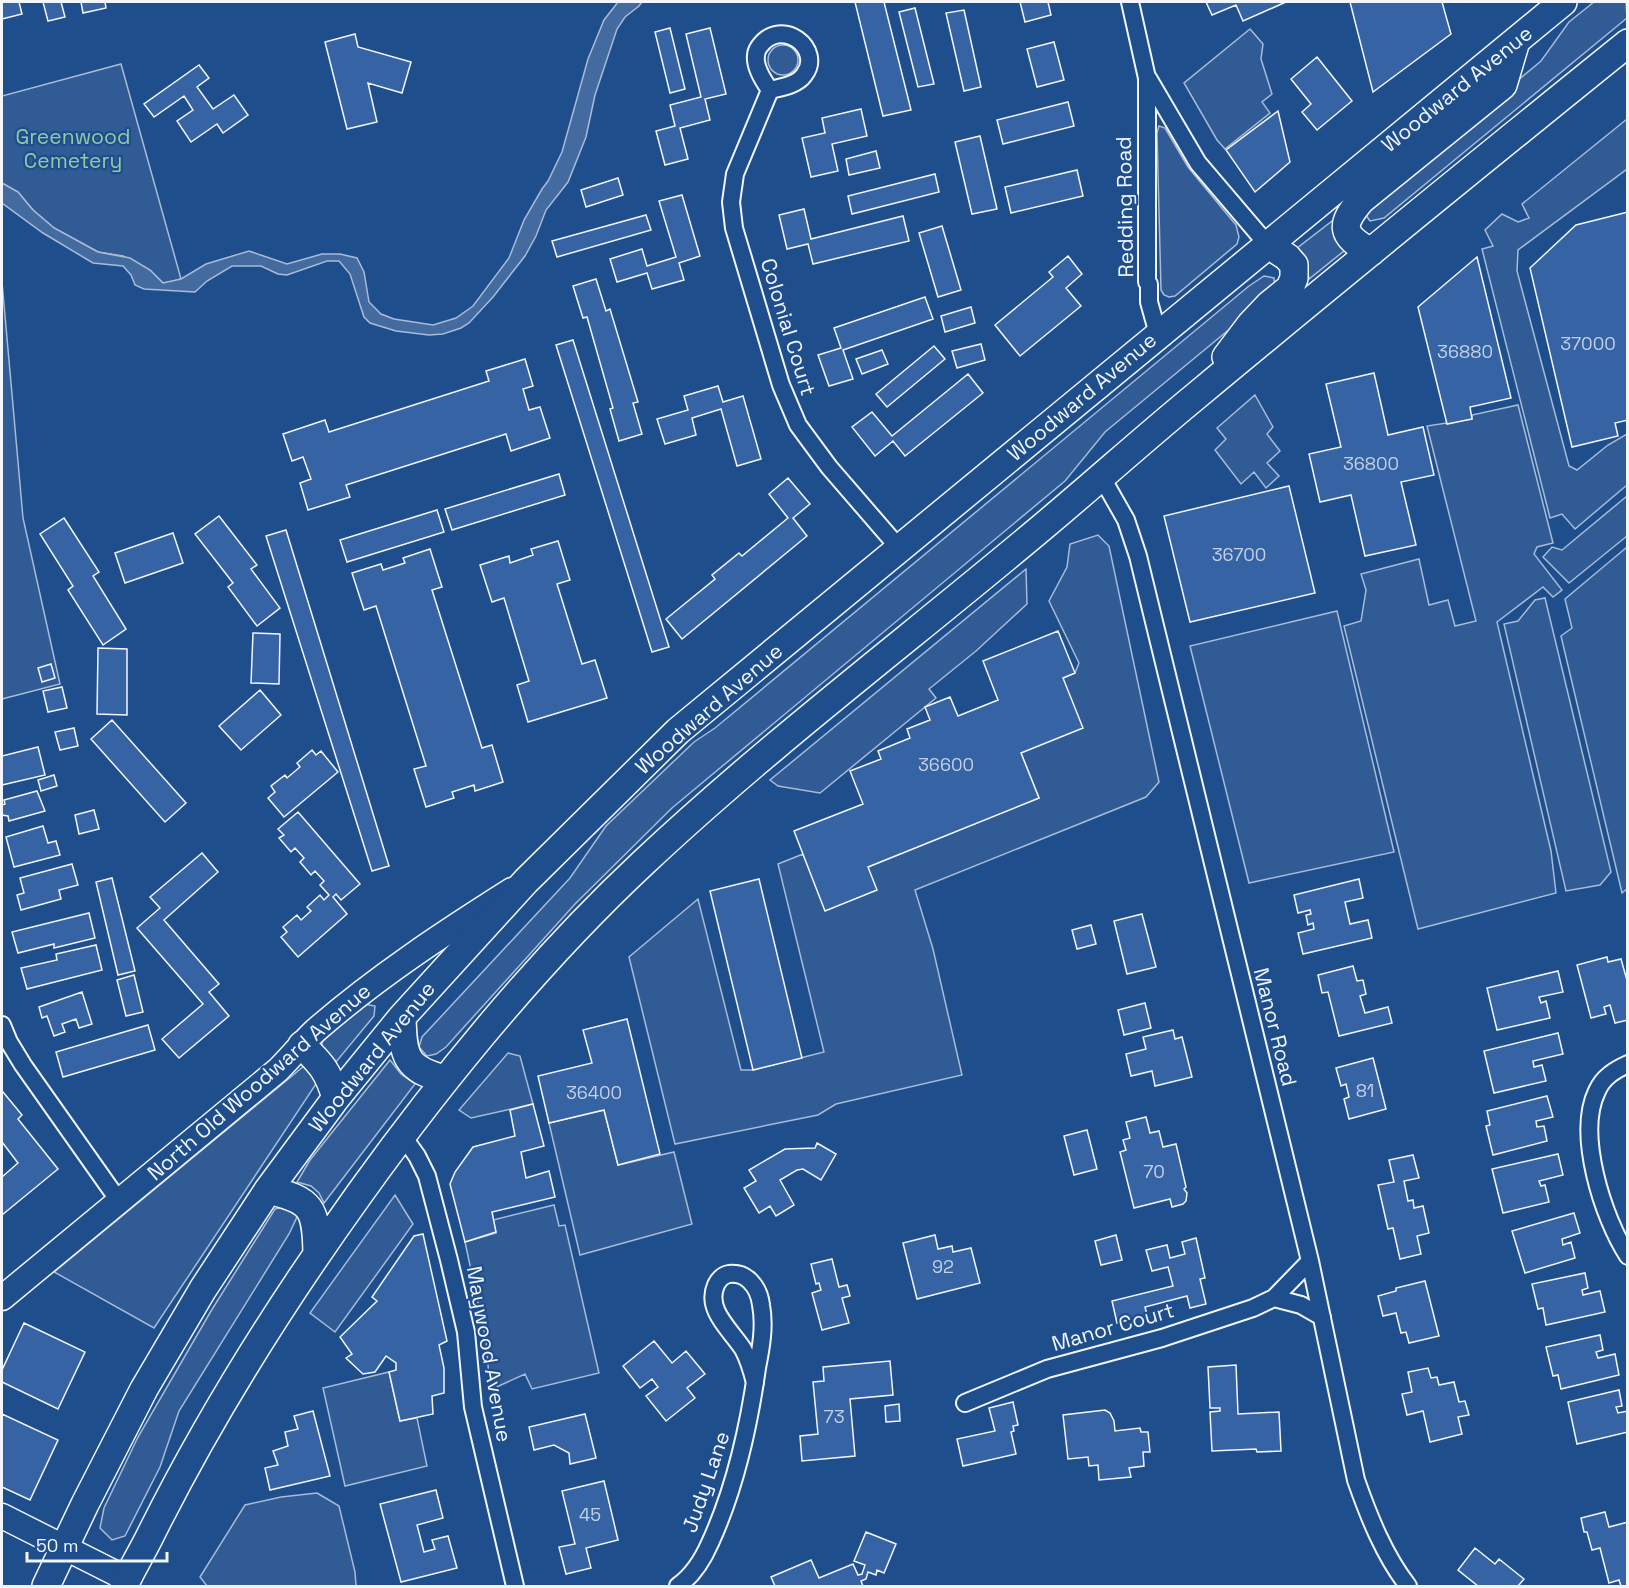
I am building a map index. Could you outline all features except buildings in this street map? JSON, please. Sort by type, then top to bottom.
[{"type":"main road","name":"Woodward Avenue","points":[[46,1587],[63,1547],[116,1442],[167,1349],[268,1190],[336,1098],[402,1017],[526,881],[678,731],[1563,2]]},
{"type":"main road","points":[[1371,252],[1353,240],[1347,232],[1348,216],[1361,200],[1503,85],[1516,41]]},
{"type":"main road","points":[[126,1582],[173,1488],[228,1391],[316,1253],[445,1079],[546,962],[644,862],[772,747],[1046,524],[1371,252],[1628,43]]},
{"type":"main road","points":[[1201,392],[1251,324],[1290,288],[1294,278],[1294,265],[1287,257],[1267,244]]},
{"type":"main road","points":[[402,1017],[402,1040],[411,1064],[424,1073],[445,1079]]},
{"type":"main road","points":[[303,1045],[324,1066],[336,1098]]},
{"type":"main road","points":[[268,1190],[299,1199],[308,1206],[316,1230],[316,1253]]},
{"type":"street","name":"Redding Road","points":[[1130,2],[1147,78],[1147,282],[1149,302],[1158,334]]},
{"type":"street","name":"Redding Road","points":[[1147,78],[1198,163],[1267,244]]},
{"type":"street","name":"Colonial Court","points":[[770,90],[735,174],[731,202],[734,228],[781,385],[798,425],[829,467],[899,548]]},
{"type":"street","name":"Manor Road","points":[[1101,476],[1126,520],[1138,556],[1310,1261],[1356,1480],[1364,1503],[1389,1556],[1408,1587]]},
{"type":"street","name":"North Old Woodward Avenue","points":[[2,1298],[278,1070],[315,1031],[386,974],[432,940],[526,881]]},
{"type":"street","points":[[2,1025],[23,1065],[119,1201]]},
{"type":"street","points":[[1628,1064],[1610,1073],[1597,1090],[1591,1108],[1589,1130],[1598,1183],[1619,1243],[1628,1256]]},
{"type":"street","name":"Maywood Avenue","points":[[402,1135],[417,1156],[427,1176],[447,1249],[466,1332],[473,1407],[515,1587]]},
{"type":"street","name":"Manor Court","points":[[964,1403],[1047,1369],[1162,1338],[1253,1308],[1274,1298],[1310,1261]]},
{"type":"street","name":"Judy Lane","points":[[678,1587],[702,1559],[719,1522],[749,1423],[755,1383],[762,1332],[761,1304],[758,1293],[746,1277],[739,1274],[723,1276],[718,1283],[714,1298],[715,1308],[749,1361],[755,1383]]},
{"type":"street","points":[[1274,1298],[1301,1305],[1322,1317]]},
{"type":"street","points":[[2,1516],[126,1582]]},
{"type":"shaded area","points":[[618,2],[642,2],[625,17],[617,29],[595,95],[586,137],[568,182],[546,210],[525,256],[493,297],[469,323],[443,334],[429,335],[396,331],[370,323],[364,317],[350,274],[339,261],[327,261],[287,275],[278,274],[261,266],[232,266],[207,281],[195,292],[144,289],[135,285],[131,275],[123,266],[93,263],[43,233],[2,203],[2,183],[18,192],[33,210],[54,228],[98,252],[130,258],[150,270],[163,283],[181,279],[206,264],[249,251],[287,264],[322,254],[340,254],[357,258],[364,272],[369,302],[381,314],[394,319],[433,325],[456,318],[473,306],[509,258],[524,220],[548,181],[562,152],[588,59],[604,20]]},
{"type":"shaded area","points":[[1594,2],[1626,2],[1627,18],[1384,218],[1370,221],[1365,214],[1373,201],[1541,61],[1569,22]]},
{"type":"shaded area","points":[[1250,29],[1263,44],[1261,59],[1272,94],[1262,102],[1270,113],[1225,149],[1217,140],[1184,83]]},
{"type":"shaded area","points":[[783,45],[793,50],[798,60],[793,70],[783,75],[773,70],[768,60],[773,50]]},
{"type":"shaded area","name":"Greenwood Cemetery","points":[[121,64],[181,279],[171,282],[163,283],[150,270],[123,256],[98,252],[54,228],[33,210],[18,192],[2,183],[2,96]]},
{"type":"shaded area","points":[[1627,119],[1627,169],[1518,250],[1517,271],[1569,466],[1577,470],[1608,445],[1627,434],[1627,485],[1575,529],[1562,514],[1550,518],[1482,249],[1493,246],[1485,230],[1502,214],[1518,222],[1529,218],[1522,204]]},
{"type":"shaded area","points":[[1159,126],[1165,128],[1188,167],[1236,225],[1239,237],[1237,244],[1175,296],[1169,297],[1161,290],[1157,133]]},
{"type":"shaded area","points":[[1336,218],[1349,247],[1309,279],[1306,262],[1292,252]]},
{"type":"shaded area","points":[[1264,276],[1274,278],[1275,288],[1260,304],[1105,432],[1065,481],[672,808],[575,904],[446,1047],[436,1054],[427,1056],[419,1047],[422,1037],[570,878],[606,826],[694,742],[715,728],[1249,286]]},
{"type":"shaded area","points":[[2,282],[23,518],[60,684],[2,699]]},
{"type":"shaded area","points":[[1255,395],[1273,427],[1267,434],[1280,451],[1267,463],[1279,476],[1266,488],[1254,472],[1241,484],[1215,450],[1226,439],[1217,428]]},
{"type":"shaded area","points":[[1518,405],[1553,543],[1537,547],[1534,554],[1562,590],[1553,597],[1543,587],[1497,622],[1551,851],[1556,893],[1418,929],[1344,626],[1361,621],[1366,590],[1361,574],[1419,559],[1429,605],[1448,600],[1455,626],[1476,621],[1427,426],[1472,419],[1472,415]]},
{"type":"shaded area","points":[[1627,496],[1627,536],[1569,583],[1543,557],[1552,547],[1562,550]]},
{"type":"shaded area","points":[[1098,535],[1109,546],[1159,782],[1146,797],[915,890],[933,949],[962,1075],[836,1104],[818,1115],[675,1144],[629,957],[698,899],[741,1070],[753,1070],[824,1052],[778,864],[803,854],[825,910],[868,867],[1039,798],[1021,753],[1063,678],[1075,673],[1079,663],[1049,601],[1067,567],[1070,544]]},
{"type":"shaded area","points":[[1627,547],[1628,888],[1622,893],[1561,636],[1572,628],[1565,599]]},
{"type":"shaded area","points":[[1026,569],[1027,604],[976,651],[929,689],[936,698],[820,793],[778,786],[770,780]]},
{"type":"shaded area","points":[[1545,598],[1611,872],[1600,885],[1566,891],[1504,624],[1518,621],[1535,600]]},
{"type":"shaded area","points":[[1337,611],[1394,852],[1249,883],[1190,646]]},
{"type":"shaded area","points":[[364,1004],[375,1006],[374,1016],[336,1062],[322,1048],[322,1038]]},
{"type":"shaded area","points":[[508,1053],[520,1056],[533,1104],[471,1118],[459,1110]]},
{"type":"shaded area","points":[[390,1060],[401,1074],[415,1084],[324,1203],[319,1193],[311,1186],[297,1182],[310,1160]]},
{"type":"shaded area","points":[[304,1066],[320,1078],[154,1328],[54,1272]]},
{"type":"shaded area","points":[[604,1110],[618,1165],[674,1152],[692,1224],[580,1255],[549,1123]]},
{"type":"shaded area","points":[[395,1195],[413,1224],[335,1332],[310,1313]]},
{"type":"shaded area","points":[[554,1205],[559,1226],[565,1225],[599,1373],[532,1389],[525,1374],[490,1390],[486,1340],[465,1242],[496,1233],[493,1220]]},
{"type":"shaded area","points":[[289,1206],[297,1217],[289,1234],[179,1411],[160,1467],[125,1536],[112,1540],[100,1528],[104,1508],[138,1437],[211,1311],[275,1209]]},
{"type":"shaded area","points":[[389,1372],[400,1421],[417,1418],[427,1466],[345,1486],[323,1388]]},
{"type":"shaded area","points":[[317,1493],[339,1506],[355,1572],[356,1586],[207,1586],[200,1577],[245,1505],[281,1497]]}]
